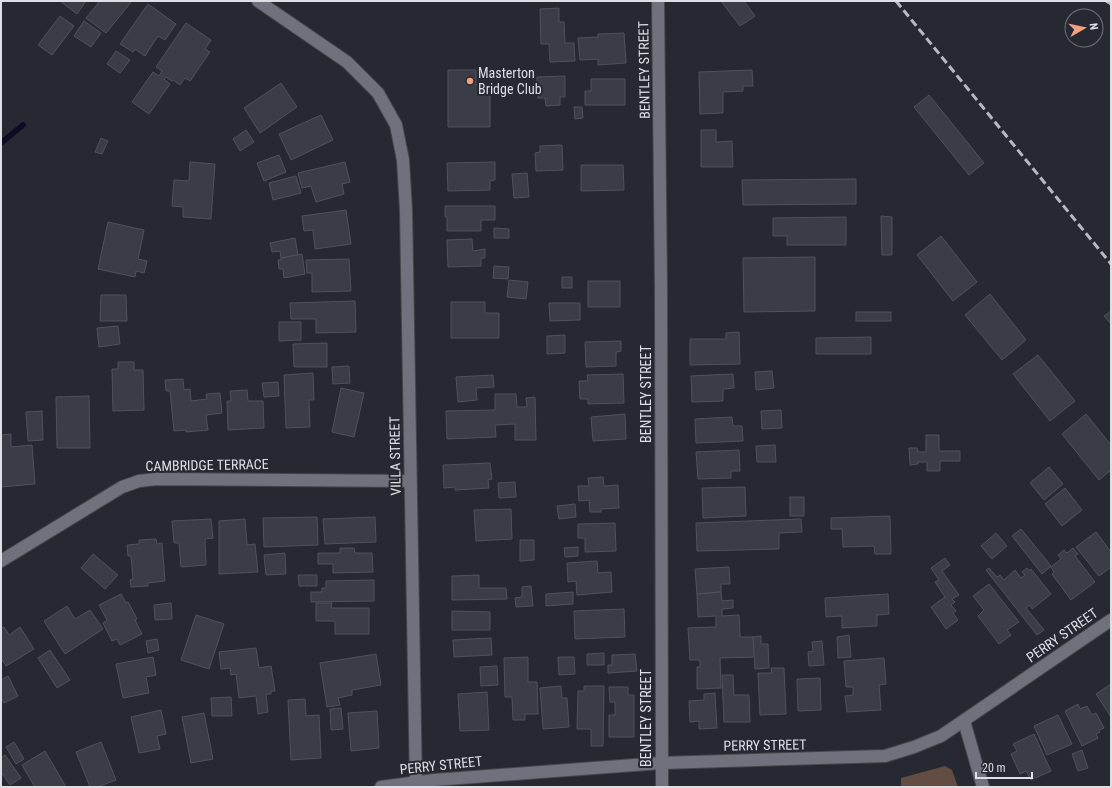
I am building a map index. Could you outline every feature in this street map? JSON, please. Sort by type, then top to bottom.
[{"type":"street","name":"VILLA STREET","points":[[258,1],[347,62],[378,93],[396,124],[404,160],[416,785]]},
{"type":"street","name":"BENTLEY STREET","points":[[658,1],[661,288],[662,787]]},
{"type":"street","name":"CAMBRIDGE TERRACE","points":[[1,561],[122,487],[139,481],[157,479],[410,481]]},
{"type":"street","name":"PERRY STREET","points":[[381,787],[416,785],[434,780],[661,763],[885,756],[914,748],[941,736],[1111,620]]},
{"type":"street","points":[[964,721],[984,787]]},
{"type":"shaded area","points":[[945,766],[952,770],[958,787],[901,787],[901,778]]},
{"type":"building","points":[[60,1],[86,1],[77,14]]},
{"type":"building","points":[[100,1],[132,1],[106,33],[86,18]]},
{"type":"building","points":[[721,1],[744,1],[755,16],[740,26]]},
{"type":"building","points":[[148,4],[176,24],[165,40],[158,36],[145,56],[135,49],[133,52],[120,44]]},
{"type":"building","points":[[559,8],[559,22],[564,22],[565,43],[574,43],[575,61],[550,62],[549,44],[541,44],[540,9]]},
{"type":"building","points":[[60,16],[74,26],[52,55],[38,45]]},
{"type":"building","points":[[84,21],[101,33],[91,47],[74,36]]},
{"type":"building","points":[[186,23],[211,40],[205,49],[210,52],[190,81],[185,78],[180,85],[166,77],[164,79],[170,84],[149,114],[132,102],[153,72],[159,76],[162,71],[156,67]]},
{"type":"building","points":[[624,33],[626,63],[598,65],[598,59],[580,60],[578,38],[598,37],[598,34]]},
{"type":"building","points":[[116,51],[130,60],[120,73],[107,64]]},
{"type":"building","points":[[448,70],[476,70],[476,85],[490,85],[490,127],[448,127]]},
{"type":"building","points":[[752,70],[753,86],[743,86],[743,91],[723,92],[723,113],[700,114],[699,72]]},
{"type":"building","points":[[565,76],[565,97],[560,97],[560,105],[546,106],[545,98],[538,98],[537,77]]},
{"type":"building","points":[[591,79],[625,79],[625,105],[585,105],[585,91],[591,91]]},
{"type":"building","points":[[281,83],[297,107],[260,133],[244,108]]},
{"type":"building","points":[[929,95],[984,163],[969,175],[914,107]]},
{"type":"building","points":[[574,107],[582,107],[583,118],[575,119]]},
{"type":"building","points":[[321,115],[333,140],[291,160],[279,134]]},
{"type":"building","points":[[246,130],[254,142],[240,151],[233,139]]},
{"type":"building","points":[[701,130],[716,130],[716,142],[732,141],[733,167],[701,167]]},
{"type":"building","points":[[101,138],[108,141],[102,154],[95,152]]},
{"type":"building","points":[[562,145],[563,170],[536,171],[535,153],[540,152],[540,146]]},
{"type":"building","points":[[279,155],[286,172],[264,181],[257,163]]},
{"type":"building","points":[[190,162],[215,164],[211,219],[183,217],[183,207],[172,206],[174,180],[189,181]]},
{"type":"building","points":[[345,162],[350,182],[342,184],[344,194],[316,202],[311,186],[302,188],[298,173]]},
{"type":"building","points":[[495,162],[495,180],[490,181],[490,190],[448,191],[447,163]]},
{"type":"building","points":[[581,165],[623,165],[624,190],[581,191]]},
{"type":"building","points":[[527,173],[529,197],[514,198],[512,174]]},
{"type":"building","points":[[296,176],[301,193],[273,200],[269,183]]},
{"type":"building","points":[[856,179],[856,204],[743,205],[742,180]]},
{"type":"building","points":[[445,206],[495,206],[495,220],[481,220],[481,231],[447,231]]},
{"type":"building","points":[[346,210],[351,244],[315,249],[313,230],[304,231],[302,216]]},
{"type":"building","points":[[881,216],[892,217],[892,255],[882,255]]},
{"type":"building","points":[[846,217],[846,245],[787,245],[787,236],[773,236],[773,218]]},
{"type":"building","points":[[108,222],[144,230],[138,259],[147,261],[144,273],[136,271],[135,277],[98,269]]},
{"type":"building","points":[[494,228],[509,229],[509,238],[494,238]]},
{"type":"building","points":[[941,236],[977,282],[953,301],[917,255]]},
{"type":"building","points":[[295,238],[298,255],[281,258],[280,251],[272,252],[270,243]]},
{"type":"building","points":[[472,239],[473,251],[485,249],[485,258],[481,258],[481,266],[448,267],[447,240]]},
{"type":"building","points":[[302,254],[305,274],[284,278],[283,269],[279,269],[278,260],[281,260],[281,258]]},
{"type":"building","points":[[815,257],[815,311],[744,312],[743,258]]},
{"type":"building","points":[[349,259],[351,291],[312,292],[312,273],[307,273],[306,260]]},
{"type":"building","points":[[494,266],[509,267],[508,279],[493,278]]},
{"type":"building","points":[[562,277],[572,277],[572,288],[562,288]]},
{"type":"building","points":[[509,280],[528,282],[526,299],[507,297]]},
{"type":"building","points":[[588,281],[620,281],[620,307],[588,307]]},
{"type":"building","points":[[990,294],[1026,340],[1002,360],[965,315]]},
{"type":"building","points":[[101,295],[126,295],[127,321],[100,321]]},
{"type":"building","points":[[355,301],[356,332],[316,333],[316,319],[291,319],[290,303]]},
{"type":"building","points":[[451,302],[485,302],[485,313],[499,313],[499,338],[451,338]]},
{"type":"building","points":[[549,303],[580,303],[580,320],[550,321]]},
{"type":"building","points":[[1111,311],[1111,324],[1104,316]]},
{"type":"building","points":[[856,312],[891,312],[891,321],[856,321]]},
{"type":"building","points":[[279,322],[301,322],[301,340],[279,341]]},
{"type":"building","points":[[118,326],[120,344],[99,347],[97,328]]},
{"type":"building","points":[[739,332],[740,364],[690,365],[690,339],[726,339],[726,333]]},
{"type":"building","points":[[565,335],[565,353],[547,354],[547,336]]},
{"type":"building","points":[[871,337],[871,354],[816,354],[816,338]]},
{"type":"building","points":[[621,341],[621,351],[616,352],[616,366],[586,367],[585,342]]},
{"type":"building","points":[[327,343],[327,367],[294,367],[293,344]]},
{"type":"building","points":[[1038,355],[1075,401],[1050,421],[1013,374]]},
{"type":"building","points":[[118,362],[134,362],[134,370],[143,370],[144,410],[113,411],[112,369],[118,369]]},
{"type":"building","points":[[349,366],[350,383],[333,384],[332,367]]},
{"type":"building","points":[[772,371],[774,388],[756,390],[755,372]]},
{"type":"building","points":[[313,373],[314,400],[309,400],[310,427],[286,428],[284,375]]},
{"type":"building","points":[[623,374],[624,403],[588,404],[588,399],[580,399],[579,381],[588,381],[587,375]]},
{"type":"building","points":[[733,374],[734,388],[723,389],[723,401],[692,402],[691,376]]},
{"type":"building","points":[[493,375],[494,387],[476,388],[477,400],[458,402],[456,377]]},
{"type":"building","points":[[183,379],[184,390],[190,389],[191,401],[207,399],[206,394],[220,393],[222,413],[206,415],[208,430],[186,432],[186,430],[174,431],[170,391],[166,391],[165,380]]},
{"type":"building","points":[[278,382],[279,396],[264,397],[262,383]]},
{"type":"building","points":[[341,388],[364,393],[354,437],[332,432]]},
{"type":"building","points":[[247,390],[248,401],[263,401],[264,428],[228,430],[227,401],[231,401],[230,391]]},
{"type":"building","points":[[495,394],[516,394],[517,407],[527,407],[526,398],[535,397],[536,440],[515,440],[515,424],[495,425],[496,437],[447,439],[446,411],[495,410]]},
{"type":"building","points":[[89,396],[90,448],[57,448],[56,397]]},
{"type":"building","points":[[781,410],[782,428],[762,429],[761,411]]},
{"type":"building","points":[[42,411],[43,440],[28,441],[26,412]]},
{"type":"building","points":[[625,414],[626,439],[593,441],[591,417]]},
{"type":"building","points":[[1086,414],[1111,445],[1111,470],[1099,480],[1062,434]]},
{"type":"building","points":[[732,417],[733,426],[742,426],[743,441],[696,443],[695,419]]},
{"type":"building","points":[[11,434],[11,447],[32,445],[35,484],[1,487],[1,435]]},
{"type":"building","points":[[926,435],[939,435],[939,451],[960,451],[960,461],[940,461],[940,471],[927,471],[927,462],[918,462],[918,464],[910,465],[909,448],[917,448],[918,452],[926,452]]},
{"type":"building","points":[[775,445],[776,462],[757,462],[756,446]]},
{"type":"building","points":[[739,450],[740,471],[731,471],[731,478],[698,479],[696,452]]},
{"type":"building","points":[[490,463],[492,479],[488,480],[489,488],[455,490],[455,487],[444,488],[443,465]]},
{"type":"building","points":[[1049,467],[1063,484],[1044,500],[1030,483]]},
{"type":"building","points":[[603,477],[604,486],[618,485],[619,508],[601,509],[601,512],[590,512],[589,500],[579,501],[578,486],[589,486],[588,478]]},
{"type":"building","points":[[515,482],[516,497],[499,498],[498,483]]},
{"type":"building","points":[[745,487],[746,516],[703,518],[702,488]]},
{"type":"building","points":[[1065,488],[1082,510],[1062,526],[1045,504]]},
{"type":"building","points":[[790,497],[804,497],[804,516],[790,516]]},
{"type":"building","points":[[575,504],[576,517],[559,519],[557,506]]},
{"type":"building","points":[[511,509],[512,539],[476,541],[474,510]]},
{"type":"building","points":[[890,516],[891,554],[875,554],[874,546],[843,547],[842,529],[831,529],[831,518]]},
{"type":"building","points":[[317,517],[318,545],[264,547],[263,518]]},
{"type":"building","points":[[375,517],[376,542],[325,544],[323,519]]},
{"type":"building","points":[[211,519],[213,538],[205,539],[206,565],[181,567],[179,543],[174,543],[172,521]]},
{"type":"building","points":[[245,519],[247,545],[255,544],[258,572],[219,574],[219,521]]},
{"type":"building","points":[[801,519],[802,532],[779,533],[779,549],[697,551],[696,523]]},
{"type":"building","points":[[615,523],[616,551],[585,552],[585,538],[578,538],[578,524]]},
{"type":"building","points":[[1021,529],[1051,566],[1042,574],[1012,536]]},
{"type":"building","points":[[1096,532],[1111,552],[1111,567],[1099,576],[1076,547]]},
{"type":"building","points":[[996,533],[1007,546],[992,559],[981,546]]},
{"type":"building","points":[[156,539],[157,544],[162,543],[165,581],[148,583],[148,586],[131,587],[130,580],[133,579],[131,556],[128,556],[127,545],[139,544],[139,540]]},
{"type":"building","points":[[520,540],[534,540],[534,560],[520,561]]},
{"type":"building","points":[[578,547],[578,556],[565,557],[564,548]]},
{"type":"building","points":[[340,548],[354,548],[355,553],[372,553],[373,572],[333,573],[333,564],[318,564],[318,553],[340,553]]},
{"type":"building","points":[[1073,548],[1078,554],[1075,556],[1095,582],[1071,600],[1052,574],[1054,572],[1051,567],[1061,559],[1058,555],[1064,550],[1067,553]]},
{"type":"building","points":[[285,553],[286,574],[266,575],[264,555]]},
{"type":"building","points":[[93,554],[118,575],[105,589],[81,568]]},
{"type":"building","points":[[945,558],[950,565],[942,571],[959,595],[952,599],[955,602],[951,605],[956,611],[953,613],[958,620],[946,629],[931,607],[945,597],[935,582],[939,580],[931,568]]},
{"type":"building","points":[[597,561],[598,573],[611,572],[612,592],[577,595],[576,581],[568,582],[567,563]]},
{"type":"building","points":[[729,567],[730,584],[721,584],[721,592],[697,594],[695,569]]},
{"type":"building","points":[[989,568],[997,577],[1000,575],[1004,580],[1015,570],[1021,578],[1025,575],[1022,572],[1027,568],[1030,571],[1031,569],[1051,594],[1032,609],[1030,605],[1026,608],[1044,630],[1037,635],[986,570]]},
{"type":"building","points":[[298,575],[317,575],[317,586],[299,586]]},
{"type":"building","points":[[479,575],[479,588],[506,588],[507,599],[452,600],[452,576]]},
{"type":"building","points":[[374,580],[374,601],[311,602],[311,592],[322,592],[322,588],[326,588],[326,581]]},
{"type":"building","points":[[989,584],[1019,622],[1007,630],[1011,635],[999,644],[978,616],[984,610],[973,596]]},
{"type":"building","points":[[531,586],[533,606],[516,607],[515,598],[522,597],[522,587]]},
{"type":"building","points":[[573,592],[573,604],[546,606],[546,594]]},
{"type":"building","points":[[721,592],[722,601],[733,600],[733,608],[722,609],[722,616],[739,615],[740,637],[753,637],[755,657],[720,658],[721,688],[697,689],[697,667],[700,667],[700,660],[690,660],[688,628],[716,627],[716,616],[698,617],[697,594]]},
{"type":"building","points":[[121,594],[126,603],[128,602],[137,619],[135,620],[142,634],[120,645],[117,639],[112,641],[103,623],[107,620],[99,605]]},
{"type":"building","points":[[888,594],[889,614],[877,615],[877,626],[842,628],[842,616],[826,617],[825,598]]},
{"type":"building","points":[[171,603],[172,619],[155,620],[154,605]]},
{"type":"building","points":[[316,603],[332,603],[331,608],[369,608],[369,634],[335,634],[335,621],[316,621]]},
{"type":"building","points":[[67,606],[75,619],[90,610],[103,629],[65,654],[44,621]]},
{"type":"building","points":[[624,609],[625,637],[575,639],[574,611]]},
{"type":"building","points":[[452,611],[490,612],[490,630],[452,630]]},
{"type":"building","points":[[196,615],[224,624],[209,669],[181,660]]},
{"type":"building","points":[[4,627],[9,635],[20,627],[34,649],[6,666],[1,658],[1,628]]},
{"type":"building","points":[[849,635],[851,657],[838,658],[837,637]]},
{"type":"building","points":[[761,636],[761,644],[768,644],[769,668],[755,669],[753,637]]},
{"type":"building","points":[[491,638],[492,655],[454,657],[453,640]]},
{"type":"building","points":[[157,639],[159,650],[148,653],[146,641]]},
{"type":"building","points":[[822,641],[824,665],[809,666],[808,652],[813,651],[812,642]]},
{"type":"building","points":[[256,648],[259,668],[271,666],[275,691],[271,691],[271,694],[266,694],[268,712],[258,714],[256,696],[239,698],[236,674],[231,675],[230,668],[221,669],[219,652]]},
{"type":"building","points":[[50,650],[70,680],[57,688],[38,658]]},
{"type":"building","points":[[604,653],[604,665],[587,665],[587,654]]},
{"type":"building","points":[[376,654],[381,685],[352,690],[352,695],[338,698],[340,705],[327,707],[320,663]]},
{"type":"building","points":[[635,654],[637,671],[608,673],[608,665],[612,665],[612,655]]},
{"type":"building","points":[[153,657],[156,675],[146,677],[149,693],[123,698],[116,664]]},
{"type":"building","points":[[528,657],[528,682],[537,682],[538,714],[525,714],[525,720],[513,720],[512,697],[505,697],[504,658]]},
{"type":"building","points":[[558,657],[574,657],[575,674],[559,675]]},
{"type":"building","points":[[884,658],[886,684],[879,685],[881,710],[847,712],[845,696],[853,695],[853,687],[846,687],[844,661]]},
{"type":"building","points":[[497,666],[498,685],[481,686],[480,667]]},
{"type":"building","points":[[771,668],[784,668],[786,714],[760,715],[758,673],[772,673]]},
{"type":"building","points":[[722,675],[733,675],[734,695],[749,695],[750,722],[724,722]]},
{"type":"building","points":[[8,676],[18,696],[4,703],[1,697],[1,680]]},
{"type":"building","points":[[820,678],[821,710],[798,711],[797,679]]},
{"type":"building","points":[[1111,684],[1111,717],[1096,694]]},
{"type":"building","points":[[561,686],[562,698],[567,698],[569,727],[543,729],[540,688]]},
{"type":"building","points":[[584,686],[604,686],[603,746],[591,746],[591,729],[577,729],[578,691],[584,691]]},
{"type":"building","points":[[609,687],[628,687],[628,695],[634,695],[634,737],[609,737],[609,715],[615,715],[615,702],[610,702]]},
{"type":"building","points":[[487,692],[489,730],[460,731],[458,694]]},
{"type":"building","points":[[715,693],[717,728],[699,729],[699,721],[690,722],[689,701],[704,700],[704,694]]},
{"type":"building","points":[[231,697],[232,716],[212,716],[211,698]]},
{"type":"building","points":[[305,699],[306,716],[319,715],[321,758],[291,760],[288,700]]},
{"type":"building","points":[[1078,704],[1080,709],[1087,706],[1092,715],[1096,713],[1104,728],[1099,730],[1100,732],[1096,734],[1098,738],[1082,746],[1065,711]]},
{"type":"building","points":[[341,708],[343,729],[331,730],[330,709]]},
{"type":"building","points":[[161,710],[166,734],[157,736],[160,749],[139,753],[131,717]]},
{"type":"building","points":[[377,711],[379,748],[351,751],[348,713]]},
{"type":"building","points":[[204,713],[213,759],[191,763],[182,717]]},
{"type":"building","points":[[1058,715],[1072,744],[1047,755],[1034,726]]},
{"type":"building","points":[[1034,734],[1051,771],[1031,780],[1026,771],[1020,774],[1011,754],[1017,751],[1013,744]]},
{"type":"building","points":[[14,742],[24,759],[16,764],[6,747]]},
{"type":"building","points":[[101,742],[116,780],[97,787],[90,787],[76,752]]},
{"type":"building","points":[[1082,750],[1088,768],[1078,771],[1072,754]]},
{"type":"building","points":[[45,751],[66,787],[35,787],[22,765]]},
{"type":"building","points":[[5,755],[21,778],[10,785],[1,772],[1,758]]},
{"type":"waterway","points":[[1,143],[23,125]]},
{"type":"railway","points":[[896,1],[1111,264]]},
{"type":"railway","points":[[1106,1],[1111,4]]},
{"type":"place","name":"Masterton Bridge Club","points":[[470,81]]}]
